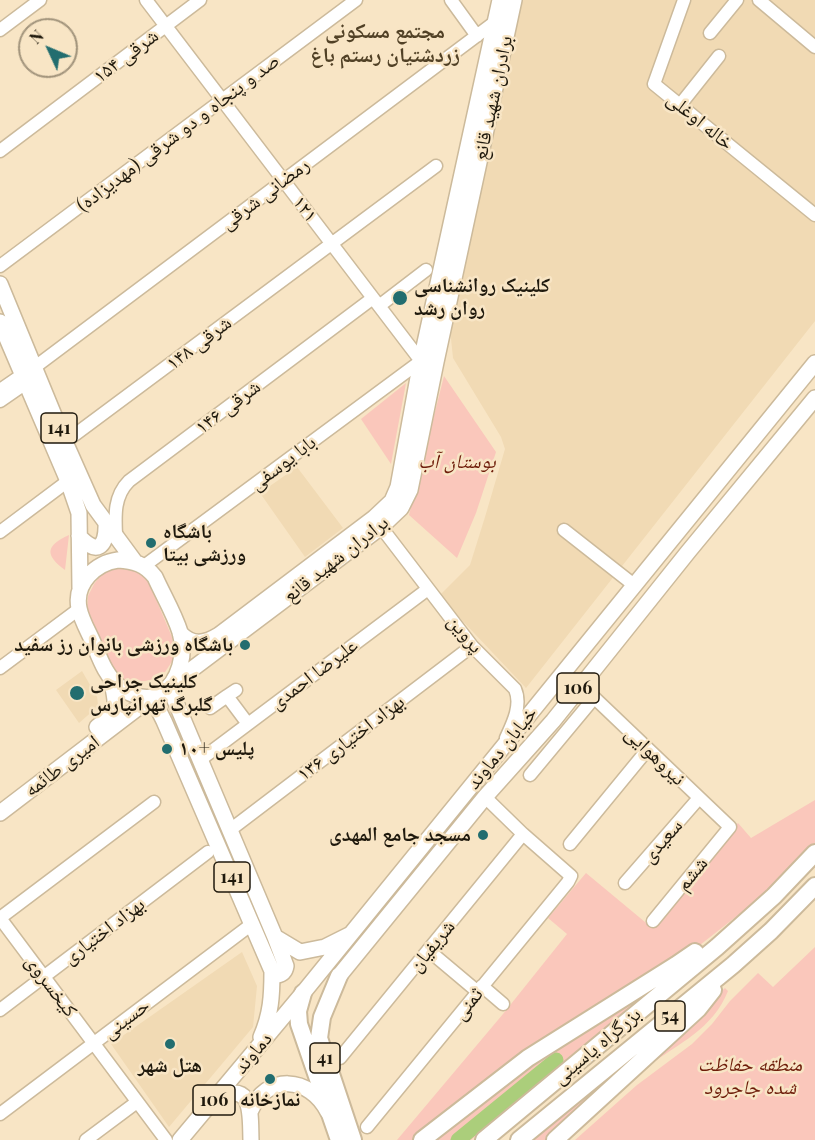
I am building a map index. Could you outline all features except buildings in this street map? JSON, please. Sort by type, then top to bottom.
[{"type":"highway","name":"بزرگراه یاسینی","points":[[484,1140],[708,954],[774,896],[815,853]]},
{"type":"highway","name":"بزرگراه یاسینی","points":[[519,1140],[733,965],[771,931],[815,886]]},
{"type":"highway","points":[[422,1140],[528,1058],[676,965],[774,896]]},
{"type":"highway","points":[[555,1140],[698,1009],[733,965]]},
{"type":"highway","name":"41","points":[[339,976],[322,1017],[319,1038],[353,1140]]},
{"type":"highway","name":"41","points":[[303,993],[299,1005],[299,1024],[337,1134]]},
{"type":"highway","points":[[343,1111],[365,1133]]},
{"type":"main road","name":"برادران شهید قانع","points":[[500,0],[502,23]]},
{"type":"main road","name":"برادران شهید قانع","points":[[180,633],[192,642],[202,642],[219,635],[374,518],[392,501],[398,487],[428,361],[502,23],[514,0]]},
{"type":"main road","name":"141","points":[[0,284],[27,375],[79,513],[80,592]]},
{"type":"main road","name":"141","points":[[0,322],[65,442],[93,505],[140,564]]},
{"type":"main road","name":"برادران شهید قانع","points":[[171,685],[381,527],[401,508],[410,490],[428,361]]},
{"type":"main road","name":"خیابان دماوند","points":[[303,993],[815,363]]},
{"type":"main road","name":"خیابان دماوند","points":[[339,976],[483,800],[553,721],[815,398]]},
{"type":"main road","points":[[79,536],[92,548],[99,547],[111,529]]},
{"type":"main road","points":[[118,560],[140,564],[149,569],[155,577],[180,633],[182,645],[181,663],[171,685],[165,691],[152,697],[129,692],[111,679],[103,667],[79,609],[80,592],[85,580],[94,570],[105,563],[118,560]]},
{"type":"main road","points":[[111,679],[116,707]]},
{"type":"main road","points":[[536,706],[535,711],[538,716],[546,718],[571,691],[584,681]]},
{"type":"main road","name":"141","points":[[171,685],[174,698],[275,937]]},
{"type":"main road","name":"141","points":[[152,697],[165,721],[272,971],[270,1013],[262,1034],[247,1060]]},
{"type":"main road","name":"امیری طائمه","points":[[0,813],[152,697]]},
{"type":"main road","points":[[116,707],[118,702],[127,700],[133,707],[132,712]]},
{"type":"main road","name":"امیری طائمه","points":[[0,800],[110,718],[116,707]]},
{"type":"main road","points":[[275,937],[300,952],[325,947],[350,935]]},
{"type":"main road","points":[[272,971],[277,975],[282,975],[286,966],[275,937]]},
{"type":"main road","name":"دماوند","points":[[180,1140],[303,993]]},
{"type":"main road","points":[[250,1112],[257,1098],[268,1090],[284,1083],[294,1084],[309,1090],[323,1104],[337,1134]]},
{"type":"main road","points":[[214,1100],[229,1094],[240,1095],[247,1101],[250,1112]]},
{"type":"main road","name":"106","points":[[250,1112],[251,1140]]},
{"type":"street","points":[[0,30],[39,0]]},
{"type":"street","name":"۱۲۱","points":[[146,0],[376,302],[428,361]]},
{"type":"street","name":"۱۵۴ شرقی","points":[[0,151],[200,0]]},
{"type":"street","name":"صد و پنجاه و دو شرقی (مهدیزاده)","points":[[0,266],[356,0]]},
{"type":"street","points":[[451,0],[477,36]]},
{"type":"street","name":"خاله اوغلی","points":[[684,0],[654,84],[815,215]]},
{"type":"street","points":[[710,33],[737,0]]},
{"type":"street","points":[[759,0],[815,47]]},
{"type":"street","name":"رمضانی شرقی","points":[[2,391],[27,375],[477,36],[502,23]]},
{"type":"street","points":[[680,105],[719,56]]},
{"type":"street","name":"۱۴۸ شرقی","points":[[65,442],[436,166]]},
{"type":"street","name":"۱۴۶ شرقی","points":[[111,529],[115,520],[117,499],[129,481],[376,302],[426,270]]},
{"type":"street","name":"بابا یوسفی","points":[[140,564],[428,361]]},
{"type":"street","points":[[0,532],[68,481]]},
{"type":"street","name":"پروین","points":[[381,527],[472,646],[515,689],[518,704],[502,747]]},
{"type":"street","points":[[564,530],[634,585]]},
{"type":"street","name":"علیرضا احمدی","points":[[201,760],[428,589]]},
{"type":"street","points":[[0,668],[79,609]]},
{"type":"street","name":"بهزاد اختیاری ۱۳۶","points":[[230,830],[472,646]]},
{"type":"street","name":"نیروهوایی","points":[[584,681],[594,698],[730,827]]},
{"type":"street","points":[[210,708],[231,693],[248,724]]},
{"type":"street","points":[[531,775],[594,698]]},
{"type":"street","points":[[570,844],[648,749]]},
{"type":"street","name":"سعیدی","points":[[625,883],[699,798]]},
{"type":"street","points":[[483,800],[521,836]]},
{"type":"street","points":[[0,918],[154,802]]},
{"type":"street","name":"ششم","points":[[653,921],[730,827]]},
{"type":"street","name":"ثمنی","points":[[365,1133],[571,878],[521,836]]},
{"type":"street","name":"شریفیان","points":[[340,1058],[521,836]]},
{"type":"street","name":"بهزاد اختیاری","points":[[0,1010],[208,852]]},
{"type":"street","name":"کیخسروی","points":[[0,918],[166,1140]]},
{"type":"street","name":"حسینی","points":[[0,1114],[252,924]]},
{"type":"street","points":[[428,951],[503,1004]]},
{"type":"street","points":[[86,1140],[137,1102]]},
{"type":"shaded area","points":[[521,0],[815,0],[815,321],[526,688],[439,596],[470,565],[505,449],[501,437],[453,358],[450,329]]},
{"type":"shaded area","points":[[297,467],[343,528],[305,557],[260,493]]},
{"type":"shaded area","name":"کلینیک جراحی گلبرگ تهرانپارس","points":[[82,671],[97,697],[98,704],[79,723],[56,690]]},
{"type":"shaded area","points":[[242,952],[257,986],[253,1027],[169,1127],[111,1044]]},
{"type":"green space","name":"بوستان آب","points":[[444,376],[496,452],[476,513],[457,558],[409,515]]},
{"type":"green space","points":[[406,383],[391,464],[361,419]]},
{"type":"green space","points":[[69,535],[65,570],[54,560],[51,551],[55,543]]},
{"type":"green space","points":[[113,569],[135,570],[147,578],[172,637],[173,660],[165,672],[154,679],[136,683],[125,680],[112,668],[87,610],[88,596],[94,584],[102,574]]},
{"type":"green space","points":[[815,800],[815,843],[761,897],[686,956],[417,1140],[397,1140],[567,934],[548,918],[586,873],[651,927],[738,823],[751,838]]},
{"type":"green space","name":"منطقه حفاظت شده جاجرود","points":[[815,947],[815,1140],[575,1140],[637,1085],[692,1044],[758,973],[773,987]]},
{"type":"green space","points":[[687,962],[471,1140],[426,1140],[460,1113]]},
{"type":"green space","points":[[725,988],[728,991],[721,1004],[704,1026],[619,1089],[559,1140]]},
{"type":"green space","points":[[671,1027],[550,1140],[533,1140]]},
{"type":"waterway","points":[[458,1140],[556,1060]]},
{"type":"place","name":"کلینیک روانشناسی روان رشد","points":[[400,298]]},
{"type":"place","name":"باشگاه ورزشی بیتا","points":[[151,543]]},
{"type":"place","name":"باشگاه ورزشی بانوان رز سفید","points":[[245,645]]},
{"type":"place","name":"کلینیک جراحی گلبرگ تهرانپارس","points":[[77,693]]},
{"type":"place","name":"پلیس +١٠","points":[[167,749]]},
{"type":"place","name":"مسجد جامع المهدی","points":[[483,835]]},
{"type":"place","name":"هتل شهر","points":[[170,1044]]},
{"type":"place","name":"نمازخانه","points":[[270,1079]]},
{"type":"district","name":"مجتمع مسکونی زردشتیان رستم باغ","points":[[385,43]]}]
